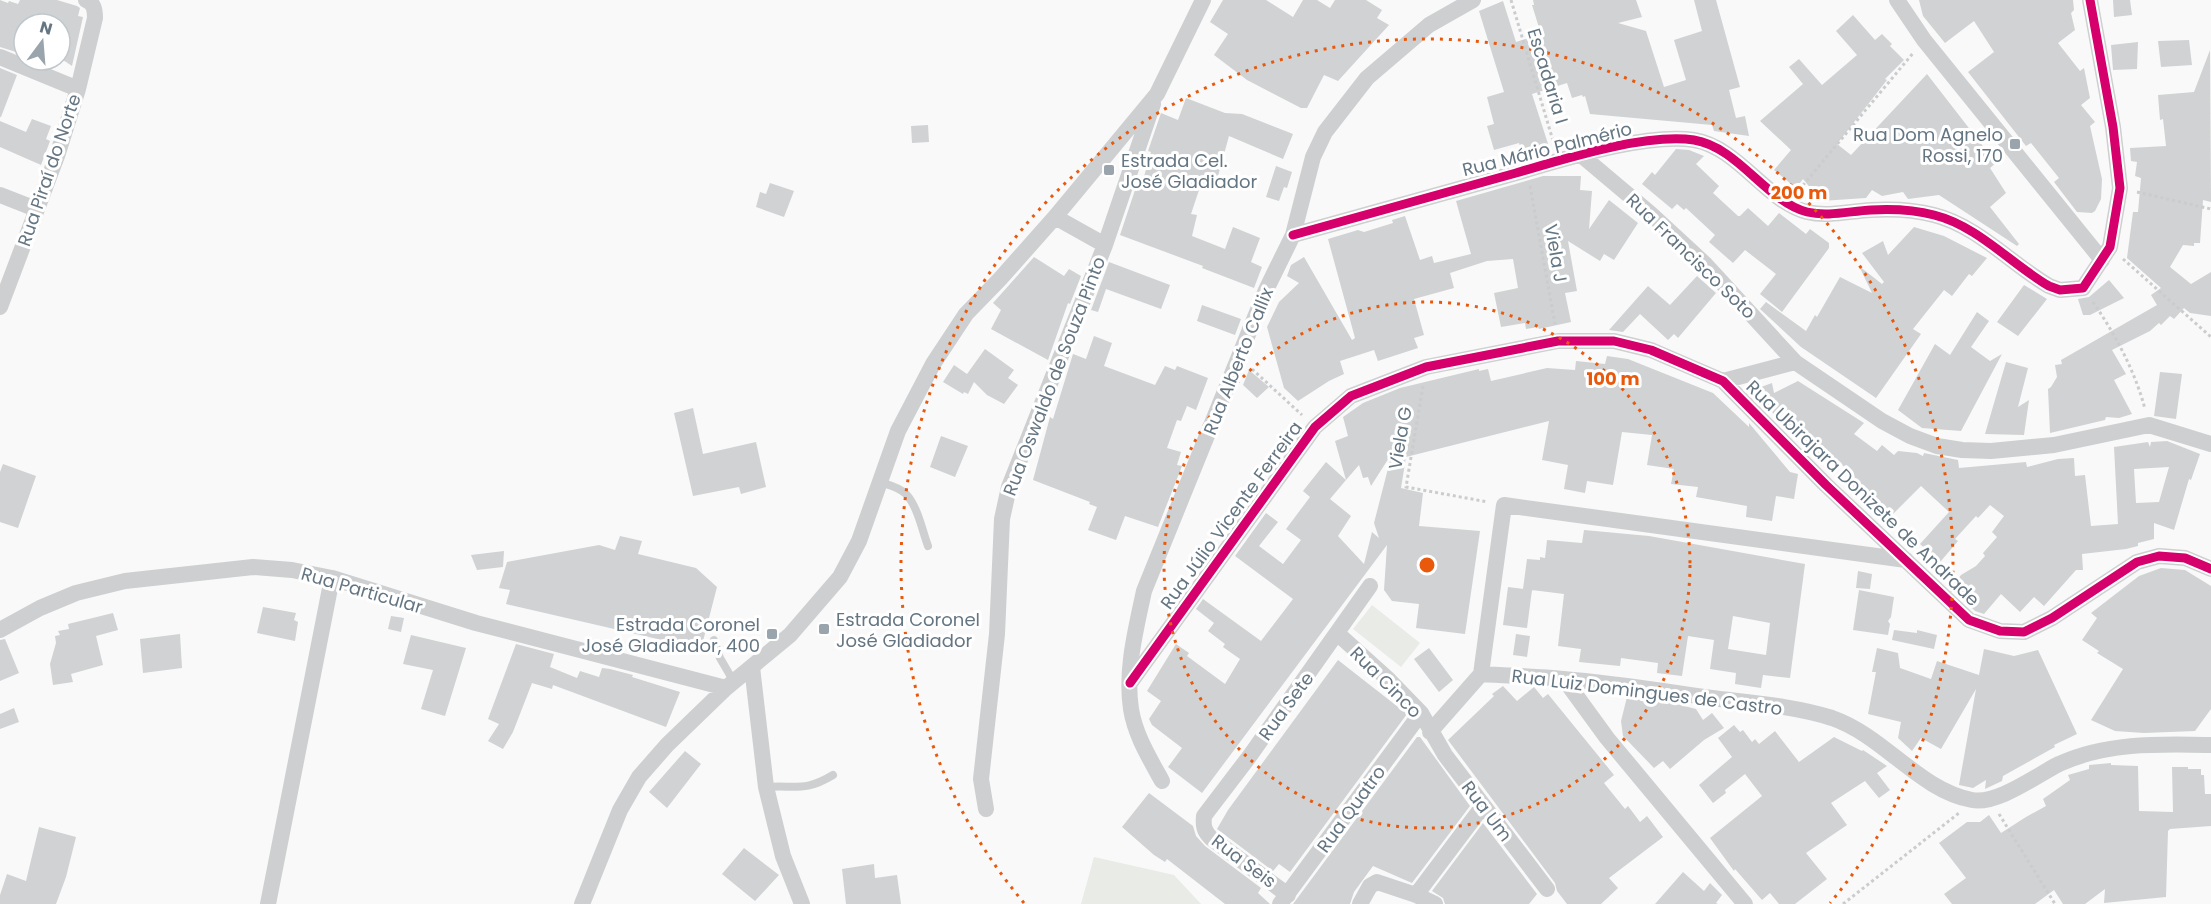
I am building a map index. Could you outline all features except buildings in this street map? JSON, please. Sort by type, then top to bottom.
[{"type":"street","points":[[582,904],[620,810],[639,777],[667,745],[730,685],[790,635],[840,577],[859,541],[903,421],[933,364],[966,314],[1055,217],[1156,94],[1203,0]]},
{"type":"street","name":"Rua Alberto Callix","points":[[1161,781],[1139,736],[1131,711],[1130,682],[1136,630],[1144,591],[1266,290],[1293,235],[1313,157],[1325,132],[1367,78],[1429,25],[1473,0]]},
{"type":"street","points":[[2084,288],[2106,254],[2120,188],[2113,127],[2090,0]]},
{"type":"street","name":"Rua Piraí do Norte","points":[[1,305],[57,156],[78,88],[95,18],[95,9],[88,1]]},
{"type":"street","points":[[1902,3],[1924,40],[2106,254]]},
{"type":"street","points":[[0,57],[78,88]]},
{"type":"street","name":"Rua Oswaldo de Souza Pinto","points":[[986,809],[981,779],[997,634],[1002,519],[1009,487],[1105,245],[1156,94]]},
{"type":"street","name":"Rua Mário Palmério","points":[[1293,235],[1581,155],[1658,140],[1695,140],[1721,149],[1788,203],[1805,212],[1824,214],[1872,210],[1933,214],[1954,222],[2049,286],[2060,290],[2084,288]]},
{"type":"street","name":"Rua Francisco Soto","points":[[1581,155],[1651,214],[1704,263],[1795,362]]},
{"type":"street","points":[[0,195],[36,209]]},
{"type":"street","points":[[1055,217],[1105,245]]},
{"type":"street","name":"Rua Júlio Vicente Ferreira","points":[[1130,682],[1315,427],[1351,396],[1426,367],[1558,340],[1614,341],[1651,350],[1723,381]]},
{"type":"street","points":[[1723,381],[1795,362],[1882,421],[1910,436],[1937,446],[1962,450],[1991,451],[2033,447],[2096,437],[2149,425],[2211,444]]},
{"type":"street","name":"Rua Ubirajara Donizete de Andrade","points":[[1723,381],[1826,484],[1969,620],[2000,631],[2024,633],[2052,618],[2137,562],[2158,556],[2184,558],[2211,569]]},
{"type":"street","points":[[1431,732],[1481,674],[1504,504],[1906,560]]},
{"type":"street","name":"Rua Particular","points":[[0,630],[40,608],[76,593],[125,581],[253,567],[292,570],[332,578],[476,623],[730,685]]},
{"type":"street","points":[[268,904],[332,578]]},
{"type":"street","name":"Rua Sete","points":[[1203,825],[1208,808],[1249,757],[1370,586]]},
{"type":"street","name":"Rua Cinco","points":[[1338,634],[1389,680],[1421,713],[1431,732]]},
{"type":"street","points":[[752,667],[766,787],[783,856],[802,904]]},
{"type":"street","name":"Rua Luiz Domingues de Castro","points":[[1481,674],[1564,679],[1788,708],[1832,718],[1861,731],[1934,784],[1954,795],[1982,800]]},
{"type":"street","points":[[1564,679],[1607,738],[1745,904]]},
{"type":"street","name":"Rua Quatro","points":[[1284,899],[1421,713]]},
{"type":"street","name":"Rua Um","points":[[1431,732],[1483,806],[1547,889]]},
{"type":"street","points":[[1982,800],[2061,764],[2103,750],[2144,744],[2211,745]]},
{"type":"street","points":[[1416,895],[1483,806]]},
{"type":"street","name":"Rua Seis","points":[[1203,825],[1211,838],[1284,899]]},
{"type":"street","points":[[1360,904],[1370,886],[1377,882],[1435,904]]},
{"type":"lane","points":[[880,482],[906,494],[913,505],[928,546]]},
{"type":"lane","points":[[714,640],[730,685]]},
{"type":"lane","points":[[766,787],[801,788],[817,784],[833,775]]},
{"type":"path","points":[[1788,203],[1924,40]]},
{"type":"path","points":[[2120,188],[2211,209]]},
{"type":"path","points":[[2106,254],[2211,337]]},
{"type":"path","points":[[2084,288],[2109,325],[2132,371],[2149,425]]},
{"type":"path","points":[[1239,358],[1315,427]]},
{"type":"path","points":[[1843,904],[1982,800],[2055,904]]},
{"type":"shaded area","points":[[1372,605],[1420,643],[1401,667],[1353,629]]},
{"type":"shaded area","points":[[1094,857],[1174,875],[1201,904],[1081,904]]},
{"type":"cycle path","points":[[1293,235],[1605,149],[1652,140],[1694,140],[1725,153],[1779,198],[1807,212],[1831,214],[1894,210],[1934,215],[1950,220],[1980,236],[2049,286],[2060,290],[2083,288],[2110,247],[2120,188],[2113,127],[2090,0]]},
{"type":"cycle path","points":[[1130,683],[1315,427],[1351,396],[1426,367],[1558,341],[1614,341],[1651,350],[1723,381],[1826,485],[1969,620],[2000,631],[2024,632],[2052,618],[2137,562],[2159,556],[2185,558],[2211,569]]},
{"type":"place","name":"Rua Dom Agnelo Rossi, 170","points":[[2015,144]]},
{"type":"place","name":"Estrada Cel. José Gladiador","points":[[1109,170]]},
{"type":"place","name":"Estrada Coronel José Gladiador","points":[[824,629]]},
{"type":"place","name":"Estrada Coronel José Gladiador, 400","points":[[772,634]]}]
